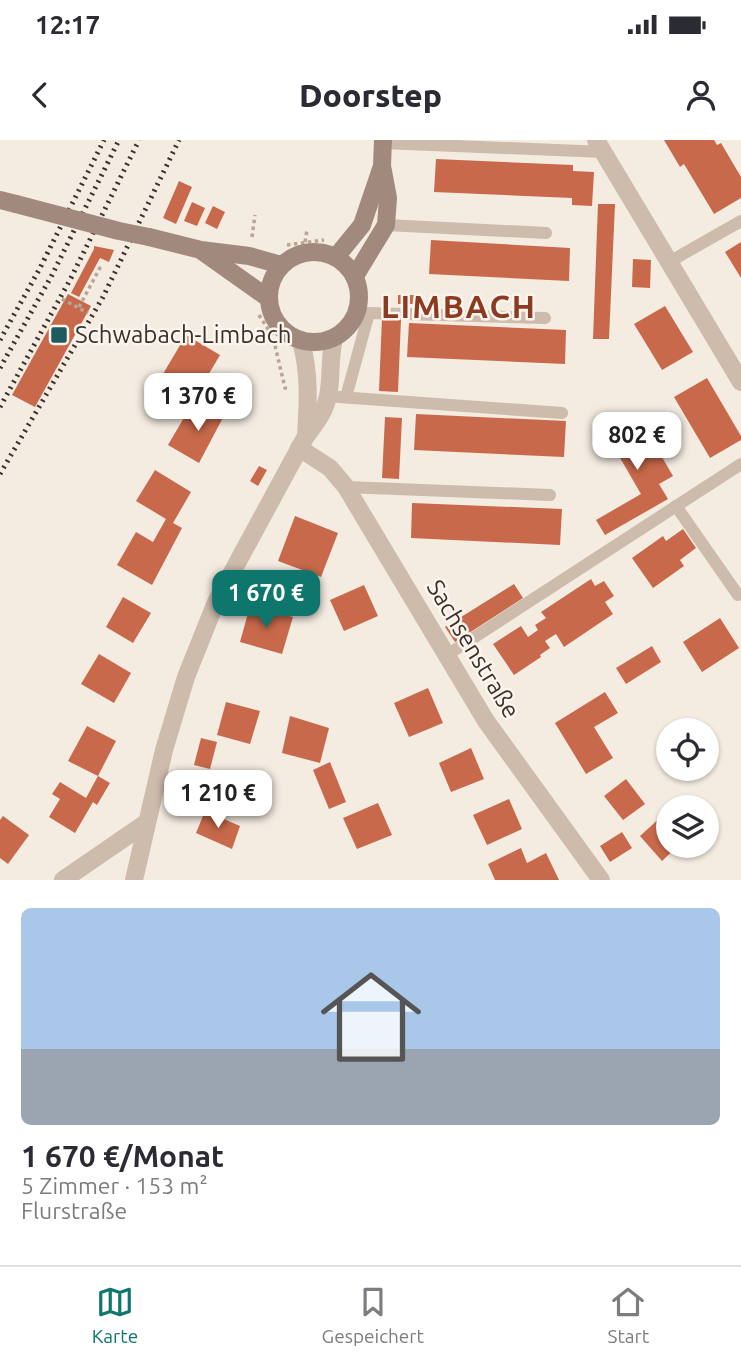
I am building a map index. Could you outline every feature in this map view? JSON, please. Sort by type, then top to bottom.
[{"type":"main road","points":[[355,276],[387,225],[388,198],[382,166],[382,142]]},
{"type":"main road","points":[[336,257],[362,225],[382,166]]},
{"type":"main road","points":[[8,202],[201,250],[249,256],[281,265]]},
{"type":"main road","points":[[201,250],[241,276],[263,306],[284,332],[301,341],[318,343],[334,339],[349,327],[358,311],[360,292],[355,276],[347,265],[336,257],[317,251],[298,254],[281,265],[271,280],[263,306]]},
{"type":"street","points":[[600,146],[741,382]]},
{"type":"street","points":[[134,880],[163,750],[186,677],[216,602],[302,442],[321,414],[337,397],[331,350],[334,339]]},
{"type":"street","points":[[301,341],[308,365],[309,394],[302,442]]},
{"type":"street","name":"Sachsenstraße","points":[[302,442],[346,487],[486,720],[601,880]]},
{"type":"street","points":[[64,880],[146,823]]},
{"type":"lane","points":[[382,142],[600,146]]},
{"type":"lane","points":[[669,262],[741,220]]},
{"type":"lane","points":[[387,225],[546,233]]},
{"type":"lane","points":[[545,318],[369,313],[337,397],[562,413]]},
{"type":"lane","points":[[447,655],[741,464]]},
{"type":"lane","points":[[346,487],[550,495]]},
{"type":"lane","points":[[676,506],[737,595]]},
{"type":"path","points":[[249,256],[255,215]]},
{"type":"path","points":[[305,242],[307,230]]},
{"type":"path","points":[[275,244],[288,246],[332,239]]},
{"type":"path","points":[[79,307],[102,264]]},
{"type":"path","points":[[62,299],[88,313]]},
{"type":"path","points":[[263,306],[285,388],[309,394]]},
{"type":"building","points":[[664,140],[714,140],[717,145],[721,143],[741,177],[741,198],[714,214],[684,164],[680,167]]},
{"type":"building","points":[[436,159],[573,165],[573,171],[594,172],[592,206],[572,205],[572,198],[434,192]]},
{"type":"building","points":[[179,181],[192,187],[176,224],[163,218]]},
{"type":"building","points":[[192,202],[205,208],[197,226],[184,221]]},
{"type":"building","points":[[598,204],[615,204],[609,339],[593,339]]},
{"type":"building","points":[[213,206],[225,212],[217,229],[205,223]]},
{"type":"building","points":[[431,240],[570,248],[569,281],[429,274]]},
{"type":"building","points":[[741,242],[741,278],[725,252]]},
{"type":"building","points":[[94,246],[114,250],[109,262],[100,258],[79,297],[71,293]]},
{"type":"building","points":[[633,259],[651,260],[650,288],[632,287]]},
{"type":"building","points":[[68,294],[91,306],[35,407],[12,395]]},
{"type":"building","points":[[398,295],[415,295],[415,304],[398,304]]},
{"type":"building","points":[[665,306],[693,352],[662,370],[634,324]]},
{"type":"building","points":[[382,318],[401,319],[398,392],[379,391]]},
{"type":"building","points":[[409,323],[566,330],[565,364],[407,357]]},
{"type":"building","points":[[186,335],[220,355],[197,394],[163,374]]},
{"type":"building","points":[[707,378],[741,436],[741,440],[710,458],[674,397]]},
{"type":"building","points":[[211,401],[227,410],[199,463],[168,445],[185,416],[198,423]]},
{"type":"building","points":[[636,413],[673,476],[659,484],[668,499],[605,535],[596,520],[641,494],[605,432]]},
{"type":"building","points":[[416,414],[566,421],[564,457],[414,450]]},
{"type":"building","points":[[385,417],[402,418],[399,479],[382,478]]},
{"type":"building","points":[[259,466],[267,470],[258,486],[250,481]]},
{"type":"building","points":[[155,470],[191,492],[173,523],[182,528],[152,585],[117,565],[136,532],[153,542],[166,519],[136,501]]},
{"type":"building","points":[[412,503],[562,509],[560,545],[411,538]]},
{"type":"building","points":[[295,516],[338,533],[321,577],[278,561]]},
{"type":"building","points":[[683,529],[696,548],[680,560],[684,566],[653,588],[632,558],[663,536],[666,541]]},
{"type":"building","points":[[591,579],[595,586],[604,581],[614,596],[605,602],[613,614],[564,647],[556,634],[545,641],[550,648],[540,655],[541,657],[514,675],[493,644],[521,626],[528,637],[538,630],[535,625],[546,618],[541,612]]},
{"type":"building","points":[[514,584],[523,598],[455,642],[445,627]]},
{"type":"building","points":[[364,585],[378,616],[344,631],[330,600]]},
{"type":"building","points":[[288,587],[310,594],[305,613],[283,607]]},
{"type":"building","points":[[123,597],[151,613],[133,643],[106,627]]},
{"type":"building","points":[[250,606],[293,617],[282,654],[240,642]]},
{"type":"building","points":[[720,618],[739,648],[702,672],[683,642]]},
{"type":"building","points":[[652,646],[661,662],[626,684],[616,668]]},
{"type":"building","points":[[99,654],[131,673],[114,703],[81,684]]},
{"type":"building","points":[[428,688],[443,723],[409,737],[394,703]]},
{"type":"building","points":[[605,692],[618,713],[594,727],[613,758],[586,774],[555,723]]},
{"type":"building","points":[[226,702],[260,711],[250,744],[217,735]]},
{"type":"building","points":[[290,716],[329,728],[320,763],[282,753]]},
{"type":"building","points":[[87,726],[116,741],[98,776],[68,761]]},
{"type":"building","points":[[201,738],[217,742],[210,769],[194,765]]},
{"type":"building","points":[[471,748],[484,779],[451,792],[439,763]]},
{"type":"building","points":[[330,762],[346,802],[329,809],[313,770]]},
{"type":"building","points":[[98,776],[110,783],[97,805],[93,802],[75,833],[49,817],[60,799],[52,794],[60,782],[86,798]]},
{"type":"building","points":[[626,779],[645,804],[623,820],[604,796]]},
{"type":"building","points":[[509,799],[522,829],[487,845],[473,815]]},
{"type":"building","points":[[378,803],[392,835],[357,849],[343,818]]},
{"type":"building","points":[[205,811],[240,826],[232,849],[196,833]]},
{"type":"building","points":[[3,816],[29,835],[8,864],[0,858],[0,820]]},
{"type":"building","points":[[656,821],[656,854],[640,836]]},
{"type":"building","points":[[622,832],[632,848],[610,862],[600,846]]},
{"type":"building","points":[[521,848],[527,863],[546,853],[559,880],[495,880],[488,864]]},
{"type":"railway","points":[[0,340],[40,268],[104,140]]},
{"type":"railway","points":[[0,368],[52,275],[119,140]]},
{"type":"railway","points":[[0,407],[71,278],[139,140]]},
{"type":"railway","points":[[0,474],[103,297],[179,140]]},
{"type":"place","name":"Schwabach-Limbach","points":[[59,335]]},
{"type":"district","name":"LIMBACH","points":[[459,307]]}]
